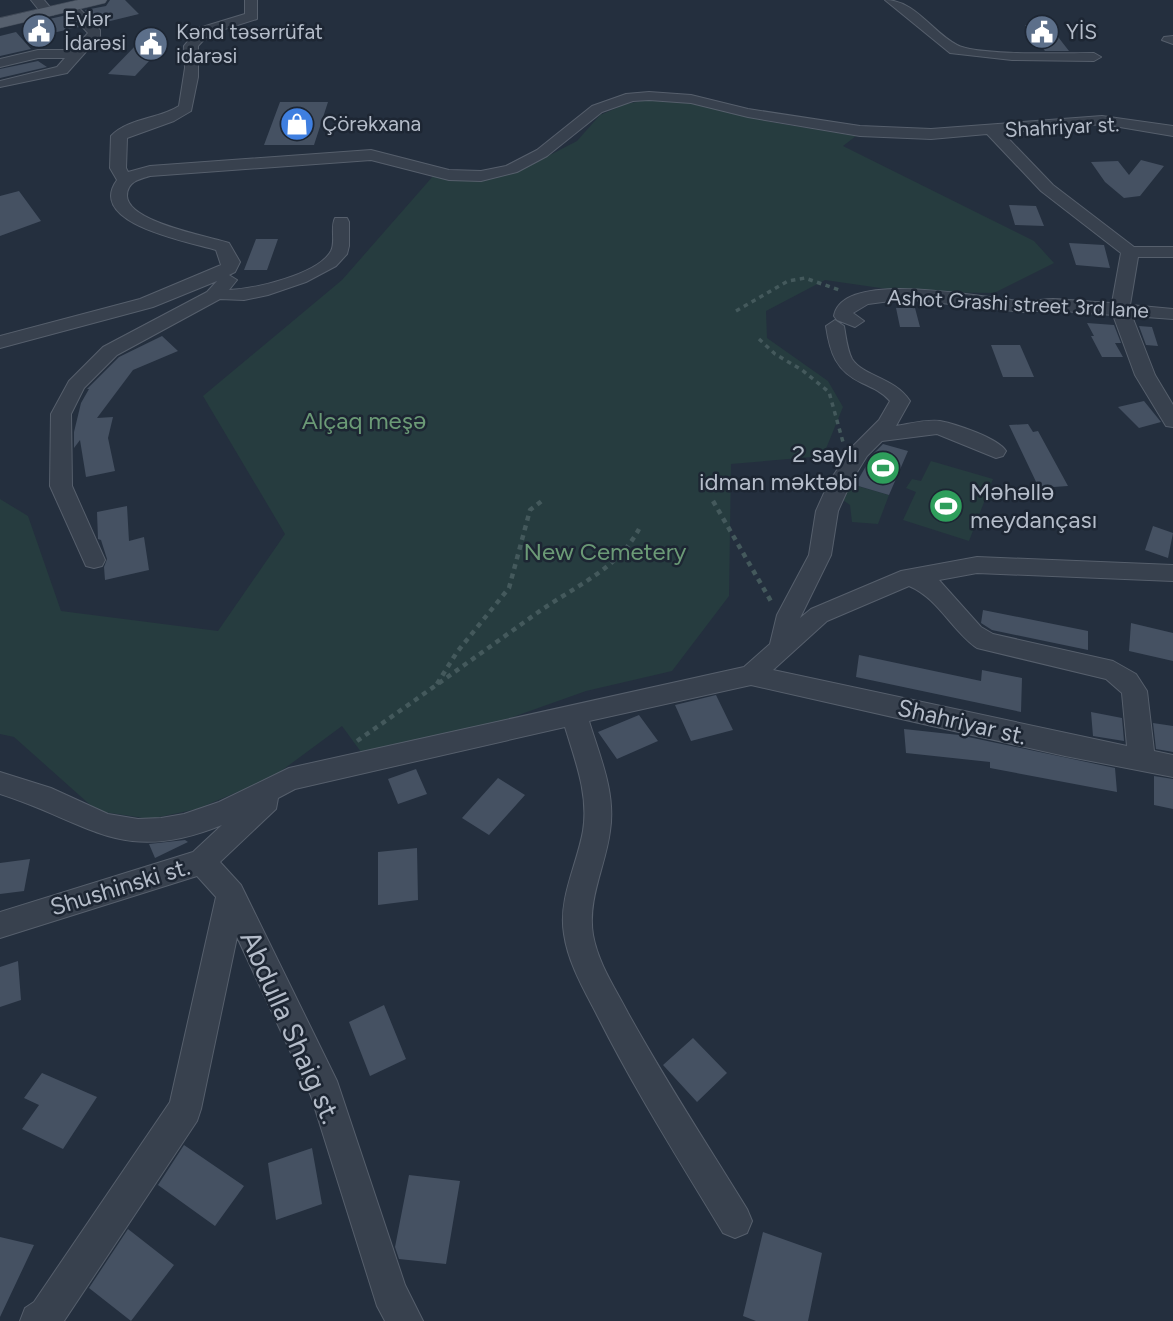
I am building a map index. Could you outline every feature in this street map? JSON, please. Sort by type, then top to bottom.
[{"type":"main road","points":[[0,23],[43,6],[70,7],[94,1]]},
{"type":"street","points":[[94,560],[61,486],[61,414],[76,385],[110,351],[218,293],[228,280],[231,262],[223,247],[144,222],[122,208],[118,199],[125,180],[118,168],[119,136],[129,130],[172,118],[186,108],[189,78],[195,59],[191,46],[204,31],[252,16],[251,0]]},
{"type":"street","points":[[891,0],[955,50],[1012,56],[1094,57]]},
{"type":"street","points":[[4,84],[62,70],[94,33],[70,7]]},
{"type":"street","points":[[0,63],[38,54],[76,54]]},
{"type":"street","name":"Shahriyar st.","points":[[125,180],[150,171],[371,155],[449,175],[494,174],[542,153],[597,109],[631,97],[649,96],[691,99],[748,113],[860,131],[931,134],[1102,120],[1173,131]]},
{"type":"street","points":[[992,130],[1047,188],[1130,252],[1173,252]]},
{"type":"street","points":[[218,293],[225,297],[248,294],[295,282],[324,268],[338,255],[341,222]]},
{"type":"street","points":[[1130,252],[1120,309],[1145,375],[1173,421]]},
{"type":"street","points":[[0,342],[169,296],[206,282],[229,268]]},
{"type":"street","name":"Ashot Grashi street 3rd lane","points":[[897,410],[900,401],[898,397],[845,363],[838,348],[845,323],[844,310],[863,298],[911,295],[1022,307],[1051,305],[1173,314]]},
{"type":"street","points":[[781,649],[789,615],[820,555],[827,511],[840,482],[873,436],[897,410],[973,439],[996,451]]},
{"type":"street","points":[[873,436],[938,427]]},
{"type":"street","points":[[0,783],[45,797],[118,828],[148,831],[185,825],[248,803],[289,779],[751,675],[819,615],[909,577],[977,565],[1173,573]]},
{"type":"street","points":[[909,577],[931,586],[973,633],[986,642],[1113,671],[1127,681],[1134,691],[1142,760]]},
{"type":"street","name":"Shahriyar st.","points":[[751,675],[1065,746],[1173,766]]},
{"type":"street","points":[[575,716],[598,814],[579,911],[578,933],[599,987],[646,1077],[698,1156],[735,1221]]},
{"type":"street","name":"Shushinski st.","points":[[1,923],[202,862],[289,779]]},
{"type":"street","name":"Abdulla Shaig st.","points":[[202,862],[231,894],[326,1092],[390,1293],[405,1321]]},
{"type":"street","points":[[38,1321],[47,1315],[185,1109],[231,894]]},
{"type":"path","points":[[736,311],[788,281],[805,278],[863,298]]},
{"type":"path","points":[[759,339],[775,354],[811,376],[829,392],[834,402],[840,437],[856,459]]},
{"type":"path","points":[[435,688],[457,652],[509,588],[530,510],[543,500]]},
{"type":"path","points":[[713,500],[772,603],[789,615]]},
{"type":"path","points":[[355,742],[435,688],[555,599],[608,570],[631,546],[639,529]]},
{"type":"green space","name":"Alçaq meşə","points":[[652,99],[686,100],[771,122],[856,136],[843,146],[1034,241],[1054,263],[994,293],[908,292],[825,280],[766,311],[767,338],[828,381],[843,407],[823,456],[731,464],[729,596],[672,671],[586,691],[372,767],[342,726],[273,777],[197,809],[150,819],[97,811],[14,737],[0,734],[0,499],[28,516],[61,611],[218,631],[285,534],[203,396],[342,280],[434,175],[475,181],[519,171],[577,141],[600,115],[626,104]]},
{"type":"green space","name":"Məhəllə meydançası","points":[[931,461],[993,479],[969,541],[903,520],[916,492],[906,488],[912,479],[921,481]]},
{"type":"green space","points":[[847,483],[889,495],[878,524],[852,522],[850,505],[840,498]]},
{"type":"building","points":[[110,0],[125,0],[139,14],[98,24],[85,10],[106,6]]},
{"type":"building","points":[[67,15],[79,27],[48,34],[36,22]]},
{"type":"building","points":[[1048,24],[1069,51],[1045,51],[1025,25]]},
{"type":"building","points":[[16,32],[31,49],[0,56],[0,36]]},
{"type":"building","points":[[139,42],[165,44],[135,76],[108,74]]},
{"type":"building","points":[[38,61],[47,67],[0,78],[0,69]]},
{"type":"building","name":"Çörəkxana","points":[[280,102],[328,102],[314,145],[264,145]]},
{"type":"building","points":[[1141,160],[1164,166],[1140,196],[1124,198],[1105,182],[1091,162],[1118,161],[1129,175]]},
{"type":"building","points":[[19,191],[41,221],[0,236],[0,196]]},
{"type":"building","points":[[1009,205],[1036,206],[1044,226],[1015,225]]},
{"type":"building","points":[[256,239],[278,239],[267,270],[244,270]]},
{"type":"building","points":[[1069,243],[1104,245],[1110,268],[1076,265]]},
{"type":"building","points":[[896,308],[915,308],[920,327],[900,327]]},
{"type":"building","points":[[1087,323],[1114,325],[1121,343],[1115,343],[1123,357],[1102,357]]},
{"type":"building","points":[[1139,326],[1152,327],[1158,346],[1146,345]]},
{"type":"building","points":[[162,336],[178,351],[133,370],[97,418],[113,417],[108,438],[115,471],[86,477],[80,440],[74,448],[74,432],[87,389],[119,357]]},
{"type":"building","points":[[991,345],[1020,345],[1034,377],[1003,377]]},
{"type":"building","points":[[1144,401],[1161,422],[1139,428],[1118,407]]},
{"type":"building","points":[[1028,424],[1033,432],[1038,431],[1068,486],[1039,488],[1009,425]]},
{"type":"building","name":"2 saylı idman məktəbi","points":[[883,444],[908,451],[889,495],[855,485],[873,454]]},
{"type":"building","points":[[127,506],[129,541],[144,537],[149,570],[105,580],[104,567],[107,559],[101,540],[98,539],[97,512]]},
{"type":"building","points":[[1153,526],[1173,533],[1168,558],[1145,550]]},
{"type":"building","points":[[983,610],[1088,631],[1088,650],[992,630],[981,623]]},
{"type":"building","points":[[1131,623],[1173,633],[1173,661],[1129,651]]},
{"type":"building","points":[[859,655],[981,681],[982,670],[1022,678],[1021,712],[856,677]]},
{"type":"building","points":[[716,695],[733,730],[691,741],[675,705]]},
{"type":"building","points":[[1091,712],[1122,718],[1124,741],[1093,736]]},
{"type":"building","points":[[639,715],[658,741],[617,759],[598,732]]},
{"type":"building","points":[[1153,723],[1173,726],[1173,752],[1156,749]]},
{"type":"building","points":[[904,729],[959,735],[1115,768],[1117,792],[990,768],[990,762],[906,753]]},
{"type":"building","points":[[416,769],[427,794],[398,804],[388,779]]},
{"type":"building","points":[[1154,776],[1173,779],[1173,809],[1154,805]]},
{"type":"building","points":[[498,778],[525,795],[489,835],[462,818]]},
{"type":"building","points":[[185,840],[188,842],[155,858],[149,844]]},
{"type":"building","points":[[417,848],[418,900],[378,905],[378,852]]},
{"type":"building","points":[[30,859],[24,891],[0,894],[0,863]]},
{"type":"building","points":[[18,961],[21,1000],[0,1007],[0,967]]},
{"type":"building","points":[[384,1005],[406,1059],[370,1076],[349,1022]]},
{"type":"building","points":[[693,1038],[727,1073],[697,1102],[663,1065]]},
{"type":"building","points":[[42,1073],[97,1097],[63,1149],[22,1129],[39,1105],[24,1098]]},
{"type":"building","points":[[184,1145],[244,1186],[215,1226],[158,1185]]},
{"type":"building","points":[[312,1148],[322,1204],[276,1220],[268,1163]]},
{"type":"building","points":[[409,1175],[460,1181],[446,1264],[399,1259],[395,1247]]},
{"type":"building","points":[[128,1229],[174,1265],[131,1321],[89,1288]]},
{"type":"building","points":[[763,1232],[822,1253],[808,1321],[756,1321],[743,1316]]},
{"type":"building","points":[[0,1237],[34,1245],[0,1317]]},
{"type":"place","name":"Evlər İdarəsi","points":[[39,31]]},
{"type":"place","name":"YİS","points":[[1042,32]]},
{"type":"place","name":"Kənd təsərrüfat idarəsi","points":[[151,44]]},
{"type":"place","name":"Çörəkxana","points":[[297,124]]},
{"type":"place","name":"2 saylı idman məktəbi","points":[[883,468]]},
{"type":"place","name":"Məhəllə meydançası","points":[[946,506]]},
{"type":"park label","name":"New Cemetery","points":[[605,552]]}]
